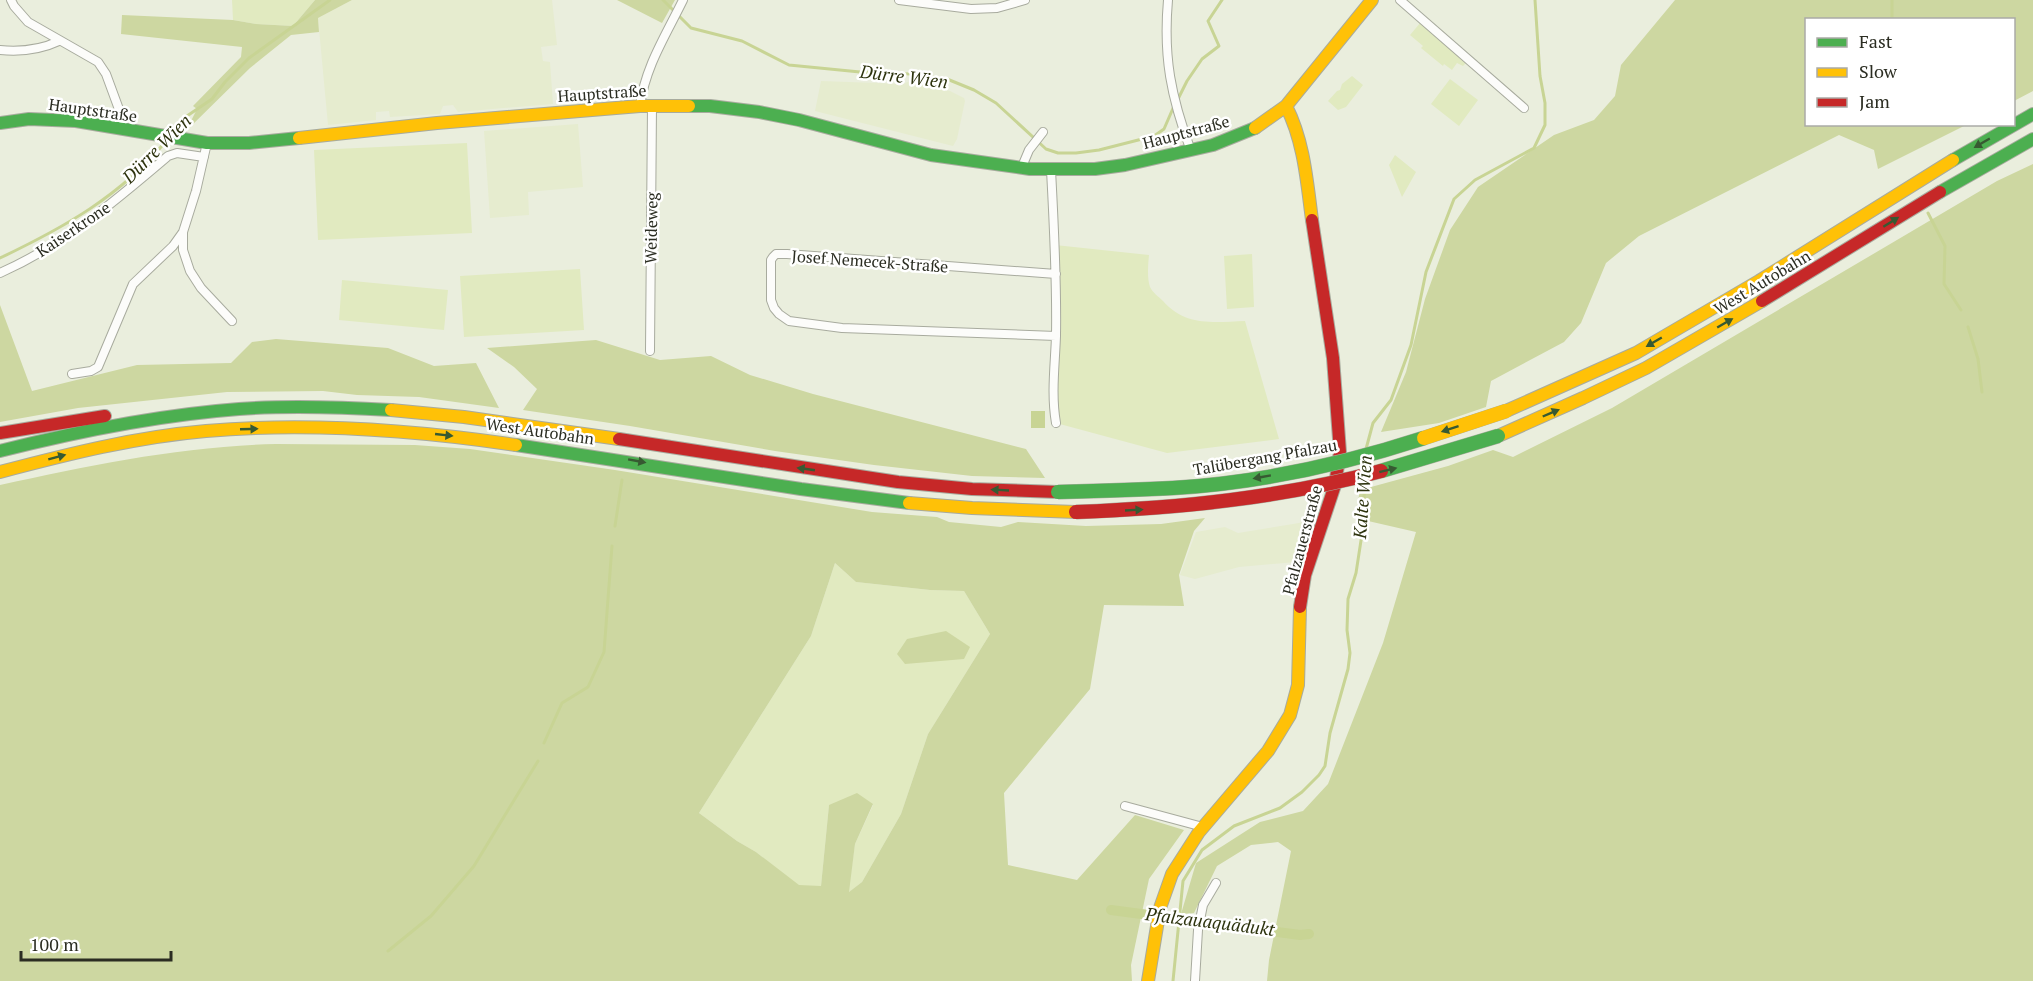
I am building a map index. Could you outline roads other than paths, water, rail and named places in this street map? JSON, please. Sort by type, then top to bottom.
[{"type":"main road","name":"Hauptstraße","points":[[0,123],[29,118],[76,121],[181,140],[249,143],[437,123],[646,106],[710,106],[799,120],[931,155],[1022,168],[1095,169],[1191,151],[1213,145],[1260,126],[1286,105],[1372,0]]},
{"type":"main road","name":"Pfalzauerstraße","points":[[1148,981],[1162,898],[1177,865],[1203,827],[1263,759],[1278,739],[1291,715],[1297,692],[1302,590],[1326,516],[1338,469],[1340,434],[1331,338],[1301,152],[1294,121],[1286,105]]},
{"type":"main road","name":"West Autobahn","points":[[2015,124],[2033,114]]},
{"type":"main road","name":"West Autobahn","points":[[1506,411],[1636,353],[1769,275],[2011,126]]},
{"type":"main road","name":"West Autobahn","points":[[0,472],[104,446],[191,433],[276,428],[357,428],[482,439],[619,458],[873,499],[970,508],[1076,513],[1173,508],[1251,498],[1393,469],[1498,436],[1583,399],[1665,358],[1767,299],[1987,164],[2033,139]]},
{"type":"main road","name":"West Autobahn","points":[[0,451],[98,427],[167,416],[275,407],[357,408],[417,412],[624,438],[773,464],[872,478],[972,489],[1058,492]]},
{"type":"main road","name":"Talübergang Pfalzau","points":[[1058,492],[1174,488],[1248,479],[1316,467],[1390,449],[1506,411]]},
{"type":"main road","points":[[0,433],[127,412],[167,416]]},
{"type":"street","points":[[11,0],[28,22],[98,62],[106,74],[120,112],[121,129]]},
{"type":"street","points":[[898,0],[971,9],[998,8],[1025,0]]},
{"type":"street","points":[[1168,0],[1167,45],[1172,93],[1191,151]]},
{"type":"street","points":[[1400,0],[1524,108]]},
{"type":"street","name":"Weideweg","points":[[650,351],[644,82],[670,23],[682,2]]},
{"type":"street","points":[[0,50],[30,50],[46,47],[59,41]]},
{"type":"street","points":[[1022,168],[1029,150],[1043,132]]},
{"type":"street","points":[[207,142],[183,232],[183,250],[190,271],[208,296],[231,321]]},
{"type":"street","name":"Kaiserkrone","points":[[0,273],[75,232],[106,209],[168,156],[177,153],[204,157]]},
{"type":"street","points":[[1051,170],[1056,274],[1053,406],[1056,423]]},
{"type":"street","points":[[72,374],[91,371],[98,367],[133,284],[173,246],[183,232]]},
{"type":"street","name":"Josef Nemecek-Straße","points":[[1056,274],[787,254],[776,254],[771,260],[771,300],[779,314],[789,321],[842,328],[1056,336]]},
{"type":"street","points":[[1125,806],[1203,827]]},
{"type":"street","points":[[1195,981],[1201,914],[1203,905],[1216,883]]},
{"type":"waterway","name":"Dürre Wien","points":[[172,133],[184,118],[212,99],[249,58],[330,0]]},
{"type":"waterway","name":"Dürre Wien","points":[[663,0],[691,28],[742,41],[789,65],[911,74],[947,79],[974,90],[996,103],[1046,149],[1058,153],[1099,150],[1154,136],[1164,129],[1174,106]]},
{"type":"waterway","name":"Dürre Wien","points":[[1177,101],[1202,59],[1219,46],[1208,21],[1222,0]]},
{"type":"waterway","name":"Kalte Wien","points":[[1366,449],[1373,423],[1391,400],[1411,345],[1426,272],[1454,199],[1475,180],[1534,148],[1545,125],[1535,0]]},
{"type":"waterway","points":[[1892,0],[1892,18]]},
{"type":"waterway","name":"Dürre Wien","points":[[0,258],[90,209],[130,178],[166,141]]},
{"type":"waterway","points":[[1928,213],[1945,246],[1944,284],[1961,310]]},
{"type":"waterway","points":[[1968,327],[1978,359],[1982,392]]},
{"type":"waterway","name":"Kalte Wien","points":[[1173,981],[1183,881],[1202,850],[1234,826],[1280,808],[1302,792],[1325,766],[1330,733],[1348,669],[1350,653],[1347,630],[1348,599],[1356,573],[1362,534],[1365,479]]},
{"type":"waterway","points":[[615,526],[622,480]]},
{"type":"waterway","points":[[544,743],[562,703],[588,687],[604,652],[612,546]]},
{"type":"waterway","points":[[388,951],[431,916],[474,866],[538,761]]},
{"type":"waterway","name":"Pfalzauaquädukt","points":[[1111,910],[1300,935],[1309,934]]}]
